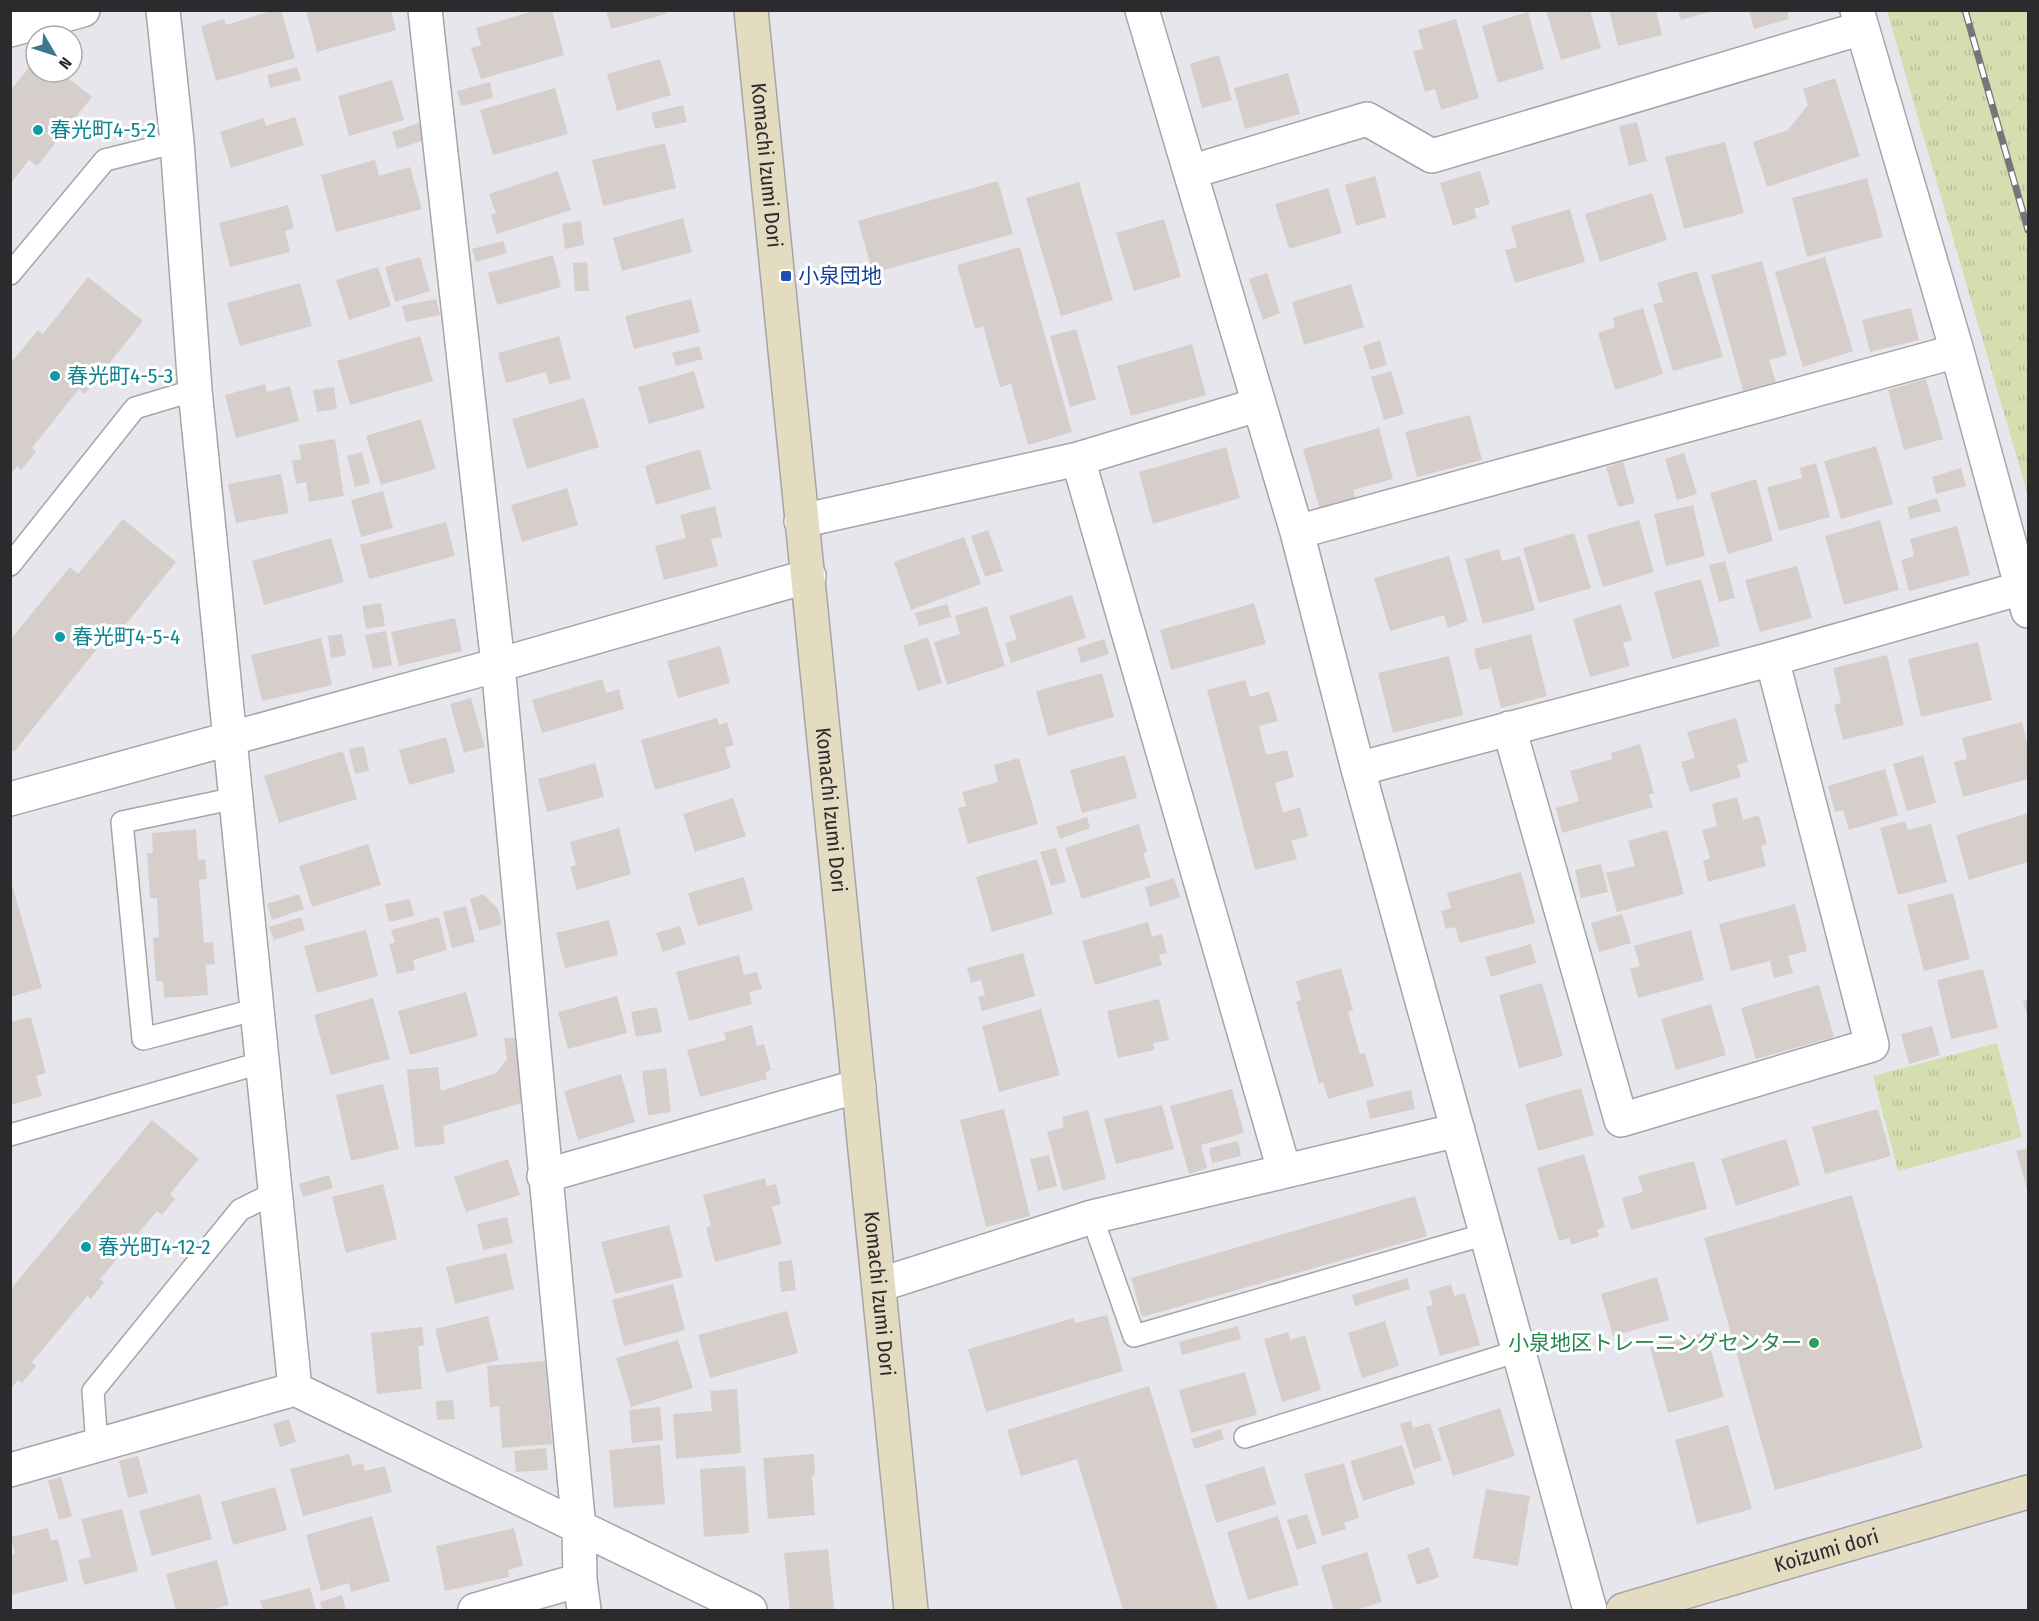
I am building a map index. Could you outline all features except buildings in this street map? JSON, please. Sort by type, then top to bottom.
[{"type":"street","points":[[10,30],[83,10]]},
{"type":"street","points":[[163,10],[177,142],[195,390],[229,737],[278,1191],[296,1389]]},
{"type":"street","points":[[425,10],[498,665],[544,1176],[579,1529],[582,1595],[475,1611]]},
{"type":"street","name":"Komachi Izumi Dori","points":[[751,10],[911,1611]]},
{"type":"street","points":[[1142,10],[1257,405],[1297,532],[1358,769],[1590,1611]]},
{"type":"street","points":[[1190,172],[1367,119],[1432,156],[1859,19],[1957,351],[2025,599],[1772,659],[1358,769]]},
{"type":"street","points":[[1297,532],[1957,351]]},
{"type":"street","points":[[801,521],[1078,459],[1257,405]]},
{"type":"street","points":[[1078,459],[1284,1170]]},
{"type":"street","points":[[10,798],[498,665],[809,576]]},
{"type":"street","points":[[1509,728],[1621,1120],[1872,1045],[1772,659]]},
{"type":"street","points":[[544,1176],[859,1086]]},
{"type":"street","points":[[879,1285],[1092,1218],[1458,1130]]},
{"type":"street","points":[[10,1470],[296,1389],[750,1611]]},
{"type":"street","name":"Koizumi dori","points":[[1623,1611],[2028,1492]]},
{"type":"lane","points":[[10,274],[105,160],[177,142]]},
{"type":"lane","points":[[10,565],[135,408],[195,390]]},
{"type":"lane","points":[[236,798],[122,822],[143,1039],[258,1009]]},
{"type":"lane","points":[[10,1135],[264,1062]]},
{"type":"lane","points":[[97,1446],[93,1391],[240,1210],[278,1191]]},
{"type":"lane","points":[[1092,1218],[1134,1336],[1486,1234]]},
{"type":"lane","points":[[1245,1437],[1518,1351]]},
{"type":"green space","points":[[1887,11],[2028,11],[2028,496]]},
{"type":"green space","points":[[1997,1043],[2022,1137],[1898,1171],[1873,1076]]},
{"type":"railway","points":[[1965,10],[2028,230]]},
{"type":"place","name":"春光町4-5-2","points":[[38,130]]},
{"type":"place","name":"小泉団地","points":[[786,276]]},
{"type":"place","name":"春光町4-5-3","points":[[55,376]]},
{"type":"place","name":"春光町4-5-4","points":[[60,637]]},
{"type":"place","name":"春光町4-12-2","points":[[86,1247]]},
{"type":"place","name":"小泉地区トレーニングセンター","points":[[1814,1343]]}]
